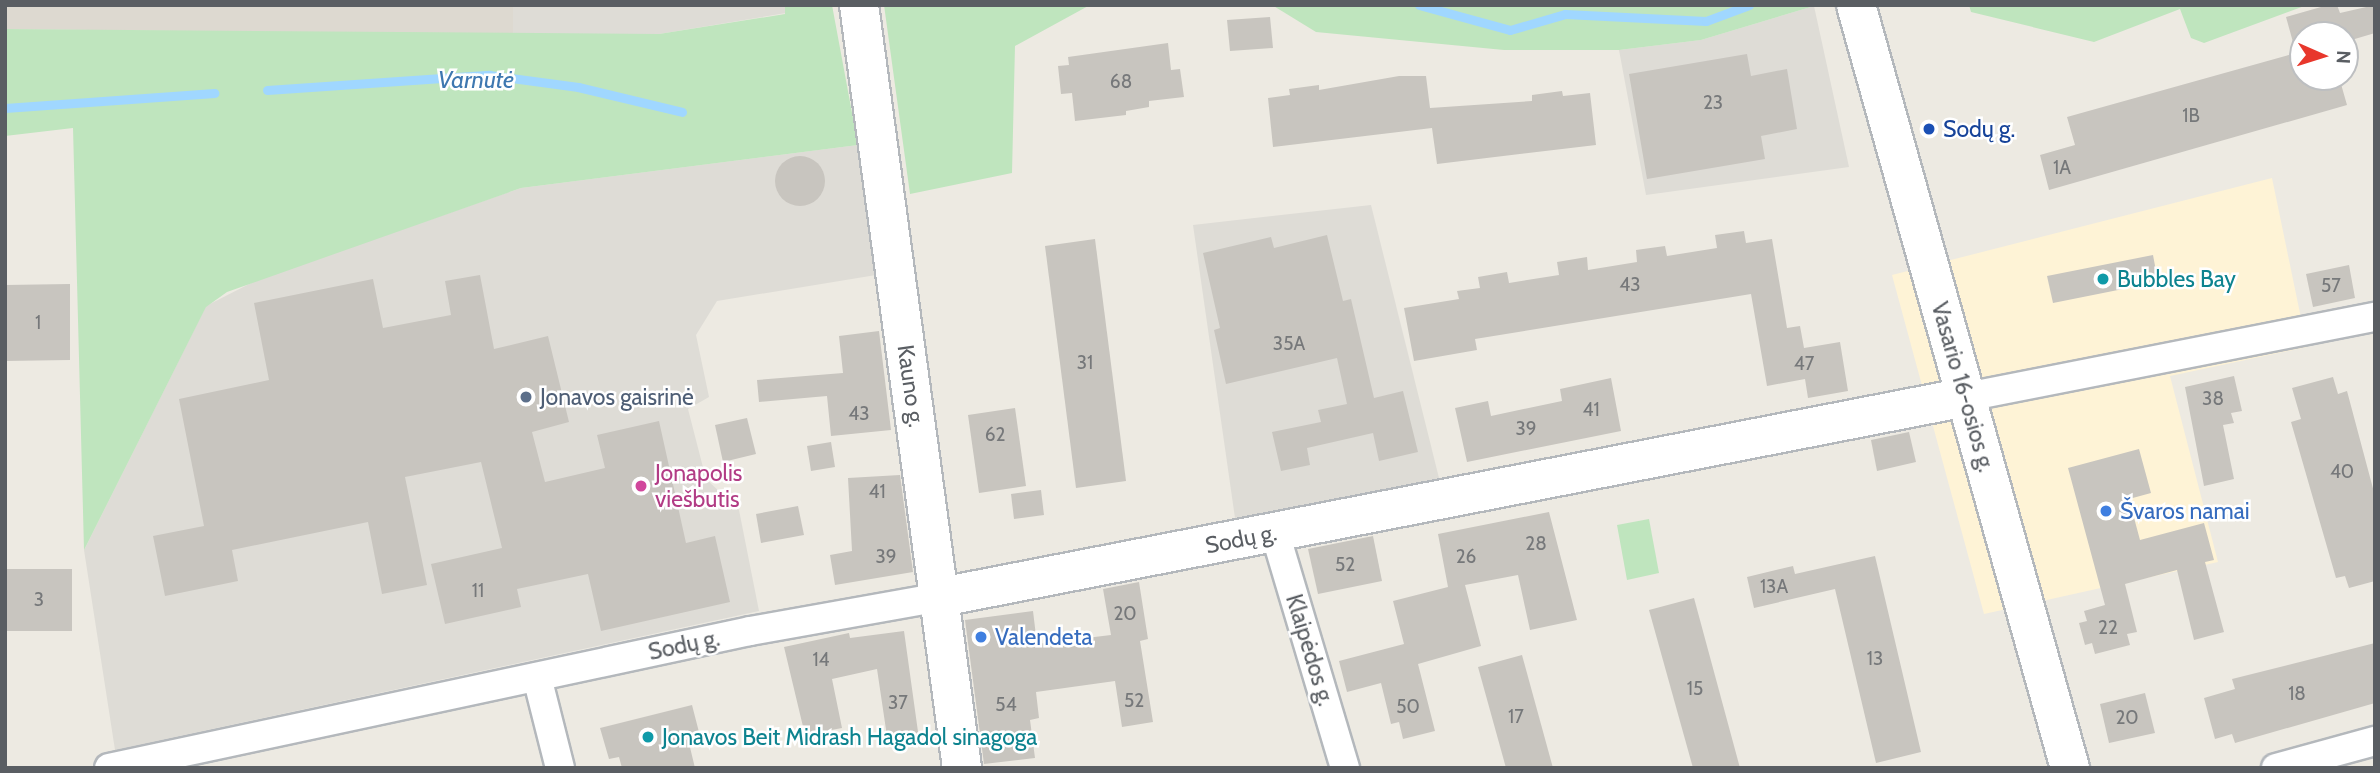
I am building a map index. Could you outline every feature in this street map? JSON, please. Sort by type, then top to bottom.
[{"type":"main road","name":"Kauno g.","points":[[859,5],[962,768]]},
{"type":"main road","name":"Vasario 16-osios g.","points":[[1856,5],[2070,768]]},
{"type":"main road","name":"Sodų g.","points":[[941,597],[1966,397]]},
{"type":"street","name":"Sodų g.","points":[[1966,397],[2375,317]]},
{"type":"street","name":"Klaipėdos g.","points":[[1275,533],[1345,768]]},
{"type":"street","name":"Sodų g.","points":[[109,768],[750,631],[941,597]]},
{"type":"street","points":[[537,677],[560,768]]},
{"type":"street","points":[[2276,768],[2375,741]]},
{"type":"shaded area","points":[[5,5],[513,5],[513,35],[5,29]]},
{"type":"shaded area","points":[[513,5],[785,5],[786,13],[659,34],[513,35]]},
{"type":"shaded area","points":[[1814,6],[1849,167],[1646,195],[1619,50],[1701,40]]},
{"type":"shaded area","points":[[858,145],[876,275],[717,301],[696,335],[709,397],[688,409],[706,479],[739,510],[759,611],[115,750],[84,550],[206,306],[257,280],[521,188]]},
{"type":"shaded area","points":[[2272,178],[2307,347],[2170,376],[2218,562],[1984,614],[1892,275]]},
{"type":"shaded area","points":[[1371,205],[1441,486],[1235,518],[1193,225]]},
{"type":"green space","points":[[785,5],[832,5],[858,145],[521,188],[227,292],[206,307],[84,550],[73,128],[5,136],[5,29],[659,34],[785,14]]},
{"type":"green space","points":[[884,5],[1090,5],[1015,46],[1012,173],[910,194]]},
{"type":"green space","points":[[1272,5],[1814,6],[1701,40],[1619,50],[1504,50],[1316,32]]},
{"type":"green space","points":[[1969,5],[2307,5],[2204,43],[2191,38],[2180,9],[2094,42],[1971,12]]},
{"type":"green space","points":[[1649,519],[1659,573],[1627,580],[1617,525]]},
{"type":"building","points":[[2328,5],[2337,5],[2340,13],[2375,5],[2375,33],[2359,38],[2359,21],[2289,21],[2289,28],[2286,17]]},
{"type":"building","points":[[1270,17],[1273,48],[1230,51],[1227,20]]},
{"type":"building","points":[[1168,43],[1171,70],[1180,69],[1184,97],[1149,101],[1149,107],[1126,111],[1126,115],[1075,121],[1072,93],[1061,94],[1058,66],[1069,65],[1068,57]]},
{"type":"building","points":[[1747,54],[1751,76],[1787,69],[1797,129],[1761,136],[1765,159],[1647,179],[1629,74]]},
{"type":"building","points":[[2289,55],[2289,91],[2343,91],[2347,105],[2049,190],[2040,155],[2075,145],[2067,117]]},
{"type":"building","points":[[1399,76],[1426,76],[1430,108],[1532,101],[1532,95],[1562,91],[1563,96],[1590,93],[1596,145],[1437,164],[1432,128],[1273,147],[1268,98],[1290,95],[1289,89],[1319,85],[1319,90]]},
{"type":"building","points":[[800,156],[818,163],[825,181],[818,199],[800,206],[782,199],[775,181],[782,163]]},
{"type":"building","points":[[1744,231],[1746,243],[1772,239],[1787,328],[1800,326],[1804,348],[1840,342],[1848,391],[1808,398],[1805,379],[1767,386],[1751,294],[1475,339],[1477,350],[1414,361],[1404,308],[1459,299],[1457,291],[1480,288],[1478,277],[1507,272],[1509,283],[1559,275],[1557,262],[1587,257],[1588,270],[1637,262],[1636,250],[1665,246],[1667,256],[1717,248],[1715,235]]},
{"type":"building","points":[[1327,235],[1343,301],[1351,299],[1374,398],[1403,391],[1418,452],[1379,461],[1373,433],[1307,448],[1310,465],[1281,471],[1272,432],[1321,422],[1318,410],[1347,404],[1337,358],[1226,384],[1214,330],[1220,328],[1203,253],[1271,237],[1274,248]]},
{"type":"building","points":[[1095,239],[1126,481],[1076,488],[1045,246]]},
{"type":"building","name":"Bubbles Bay","points":[[2153,255],[2158,282],[2053,303],[2047,276]]},
{"type":"building","points":[[2349,265],[2355,298],[2313,307],[2306,274]]},
{"type":"building","points":[[480,275],[494,349],[548,336],[569,422],[532,432],[545,482],[605,468],[597,435],[659,421],[686,543],[715,536],[730,602],[601,631],[588,574],[517,589],[521,607],[445,624],[431,564],[502,548],[481,462],[405,477],[427,585],[382,594],[368,522],[232,550],[238,581],[165,596],[153,536],[204,526],[179,399],[269,380],[254,303],[373,279],[383,328],[451,315],[445,281]]},
{"type":"building","points":[[70,284],[70,360],[5,361],[5,285]]},
{"type":"building","points":[[879,331],[891,430],[831,436],[827,396],[759,402],[757,380],[843,373],[839,336]]},
{"type":"building","points":[[2234,376],[2242,411],[2231,413],[2234,423],[2223,425],[2234,479],[2204,486],[2185,387]]},
{"type":"building","points":[[2333,377],[2338,394],[2347,391],[2375,496],[2375,581],[2349,588],[2345,576],[2336,578],[2291,422],[2301,419],[2292,388]]},
{"type":"building","points":[[1611,378],[1621,431],[1467,462],[1455,408],[1488,401],[1491,416],[1562,401],[1560,389]]},
{"type":"building","points":[[1015,408],[1026,486],[979,493],[968,415]]},
{"type":"building","points":[[747,418],[756,454],[723,462],[715,425]]},
{"type":"building","points":[[1909,432],[1916,462],[1877,471],[1871,440]]},
{"type":"building","points":[[831,442],[835,467],[811,471],[807,446]]},
{"type":"building","name":"Švaros namai","points":[[2139,449],[2151,493],[2129,499],[2140,540],[2204,523],[2214,560],[2205,562],[2224,632],[2194,640],[2177,570],[2125,584],[2137,632],[2127,634],[2130,645],[2095,654],[2092,643],[2085,645],[2079,623],[2087,621],[2084,611],[2105,605],[2068,468]]},
{"type":"building","points":[[900,475],[913,572],[835,585],[830,555],[852,551],[848,478]]},
{"type":"building","points":[[1041,490],[1044,515],[1014,519],[1011,494]]},
{"type":"building","points":[[798,506],[804,535],[761,543],[756,514]]},
{"type":"building","points":[[1549,512],[1577,620],[1530,630],[1518,575],[1465,585],[1481,646],[1418,664],[1435,731],[1403,739],[1399,722],[1391,724],[1381,683],[1347,692],[1339,661],[1404,644],[1393,601],[1448,587],[1438,534]]},
{"type":"building","points":[[1373,536],[1382,581],[1318,594],[1308,549]]},
{"type":"building","points":[[1875,556],[1921,752],[1876,763],[1835,589],[1754,608],[1747,577],[1793,566],[1795,574]]},
{"type":"building","points":[[5,569],[72,569],[72,631],[5,631]]},
{"type":"building","points":[[1139,582],[1148,639],[1140,641],[1153,722],[1122,727],[1115,681],[1036,692],[1039,718],[1030,720],[1035,758],[984,764],[965,620],[1033,611],[1037,644],[1111,635],[1103,589]]},
{"type":"building","points":[[1694,598],[1740,768],[1693,768],[1649,610]]},
{"type":"building","points":[[904,631],[919,739],[888,743],[877,669],[832,679],[842,728],[805,735],[784,647],[849,633],[850,638]]},
{"type":"building","points":[[2375,643],[2375,703],[2235,743],[2232,734],[2215,739],[2204,698],[2235,689],[2232,679]]},
{"type":"building","points":[[1522,655],[1553,768],[1506,768],[1478,667]]},
{"type":"building","points":[[2145,693],[2155,733],[2109,743],[2100,704]]},
{"type":"building","name":"Jonavos Beit Midrash Hagadol sinagoga","points":[[692,705],[700,736],[688,739],[695,768],[622,768],[619,757],[609,759],[600,728]]},
{"type":"waterway","name":"Varnutė","points":[[1419,5],[1510,30],[1565,14],[1706,21],[1749,5]]},
{"type":"waterway","name":"Varnutė","points":[[267,90],[489,75],[578,87],[682,112]]},
{"type":"waterway","name":"Varnutė","points":[[5,108],[214,93]]},
{"type":"place","name":"Sodų g.","points":[[1929,129]]},
{"type":"place","name":"Bubbles Bay","points":[[2103,279]]},
{"type":"place","name":"Jonavos gaisrinė","points":[[526,397]]},
{"type":"place","name":"Jonapolis viešbutis","points":[[641,486]]},
{"type":"place","name":"Švaros namai","points":[[2106,511]]},
{"type":"place","name":"Valendeta","points":[[981,637]]},
{"type":"place","name":"Jonavos Beit Midrash Hagadol sinagoga","points":[[648,737]]}]
